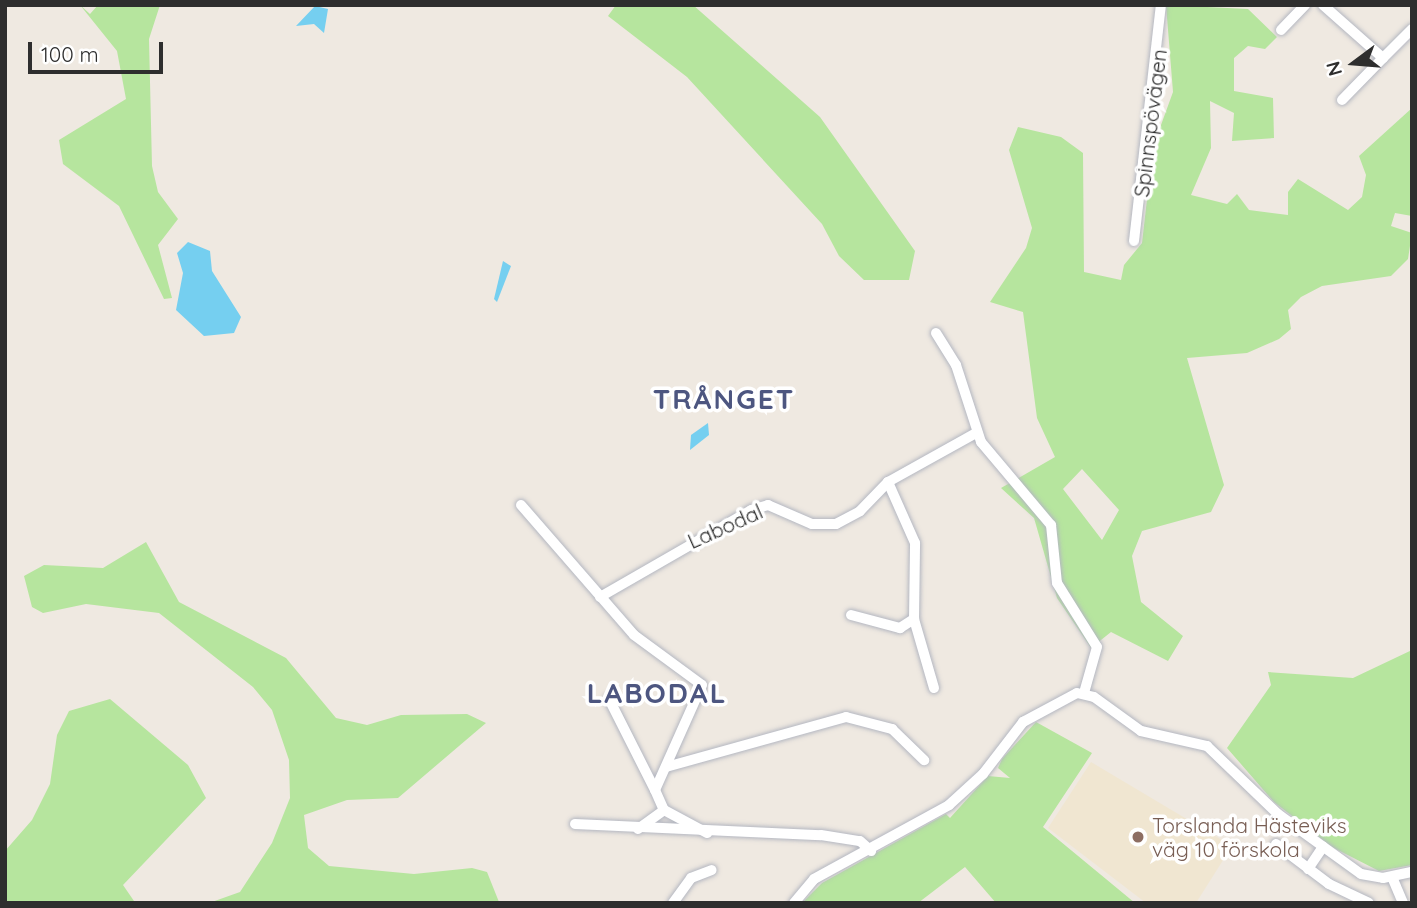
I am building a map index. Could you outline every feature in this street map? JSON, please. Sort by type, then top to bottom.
[{"type":"street","name":"Spinnspövägen","points":[[1134,241],[1161,5]]},
{"type":"street","points":[[1281,30],[1305,5]]},
{"type":"street","points":[[1323,5],[1383,58]]},
{"type":"street","points":[[1342,100],[1412,29]]},
{"type":"street","points":[[936,333],[959,374],[976,433],[1051,525],[1057,583],[1097,647],[1084,693]]},
{"type":"street","name":"Labodal","points":[[600,597],[751,510],[768,505],[812,524],[836,524],[853,517],[888,482],[976,433]]},
{"type":"street","points":[[888,482],[915,543],[914,619],[934,688]]},
{"type":"street","points":[[521,505],[649,649],[702,685],[655,790]]},
{"type":"street","points":[[851,615],[900,628],[914,619]]},
{"type":"street","points":[[1084,693],[1141,731],[1207,746],[1323,847],[1361,874],[1392,877],[1412,872]]},
{"type":"street","points":[[794,903],[814,879],[871,850],[963,794],[1030,717],[1084,693]]},
{"type":"street","points":[[609,699],[664,810],[706,833]]},
{"type":"street","points":[[666,767],[846,717],[892,729],[924,760]]},
{"type":"street","points":[[638,829],[664,810]]},
{"type":"street","points":[[575,824],[706,833],[821,835],[860,841],[871,850]]},
{"type":"street","points":[[1276,844],[1308,869],[1369,903]]},
{"type":"street","points":[[1308,869],[1323,847]]},
{"type":"street","points":[[673,903],[691,878],[712,870]]},
{"type":"street","points":[[1392,877],[1403,903]]},
{"type":"shaded area","name":"Torslanda Hästeviks väg 10 förskola","points":[[1091,762],[1232,846],[1196,903],[1146,903],[1048,828]]},
{"type":"green space","points":[[80,5],[90,14],[98,5],[160,5],[149,39],[152,166],[158,192],[178,219],[158,245],[172,298],[164,299],[119,206],[63,164],[59,140],[126,99],[117,51]]},
{"type":"green space","points":[[616,5],[693,5],[820,117],[915,251],[909,280],[864,280],[839,256],[822,224],[687,77],[608,16]]},
{"type":"green space","points":[[1166,5],[1248,9],[1277,37],[1265,49],[1248,46],[1234,58],[1234,91],[1273,98],[1274,138],[1232,141],[1234,113],[1210,101],[1211,148],[1191,195],[1227,204],[1237,194],[1249,210],[1288,215],[1288,192],[1298,179],[1348,210],[1362,197],[1366,175],[1359,156],[1412,108],[1412,216],[1395,213],[1391,226],[1412,233],[1408,259],[1391,276],[1322,286],[1301,297],[1288,310],[1291,329],[1279,339],[1247,353],[1187,358],[1224,485],[1211,512],[1142,531],[1132,556],[1141,602],[1183,636],[1168,661],[1111,632],[1091,648],[1057,598],[1034,518],[1001,488],[1055,457],[1037,418],[1023,312],[990,302],[1026,248],[1032,228],[1009,150],[1018,127],[1061,137],[1083,153],[1084,272],[1121,280],[1124,265],[1142,243],[1153,147],[1173,92]],"holes":[[[1082,469],[1119,510],[1102,540],[1063,489]]]},
{"type":"green space","points":[[146,542],[179,602],[286,658],[336,718],[367,725],[401,715],[467,714],[486,723],[398,798],[347,800],[304,815],[308,848],[329,866],[414,874],[472,868],[487,872],[499,902],[209,903],[240,892],[272,843],[290,798],[289,760],[272,710],[253,687],[159,613],[86,604],[43,613],[32,607],[24,576],[44,565],[103,568]]},
{"type":"green space","points":[[1412,650],[1412,865],[1379,871],[1332,847],[1274,802],[1227,748],[1271,685],[1268,672],[1353,678]]},
{"type":"green space","points":[[110,699],[188,765],[206,798],[123,885],[134,901],[144,903],[5,903],[5,851],[32,820],[50,784],[57,735],[69,711]]},
{"type":"green space","points":[[1036,722],[1092,753],[1043,827],[1135,903],[996,903],[965,867],[918,903],[802,903],[822,883],[946,814],[950,818],[988,776],[1010,778],[998,768],[1002,759]]},
{"type":"water","points":[[315,6],[328,9],[324,33],[314,24],[296,26]]},
{"type":"water","points":[[188,242],[210,251],[212,271],[241,317],[234,333],[204,336],[176,310],[183,273],[177,253]]},
{"type":"water","points":[[503,261],[511,266],[497,302],[494,299]]},
{"type":"water","points":[[708,423],[709,435],[690,450],[691,435]]},
{"type":"place","name":"Torslanda Hästeviks väg 10 förskola","points":[[1138,837]]},
{"type":"district","name":"TRÅNGET","points":[[724,399]]},
{"type":"district","name":"LABODAL","points":[[657,693]]}]
